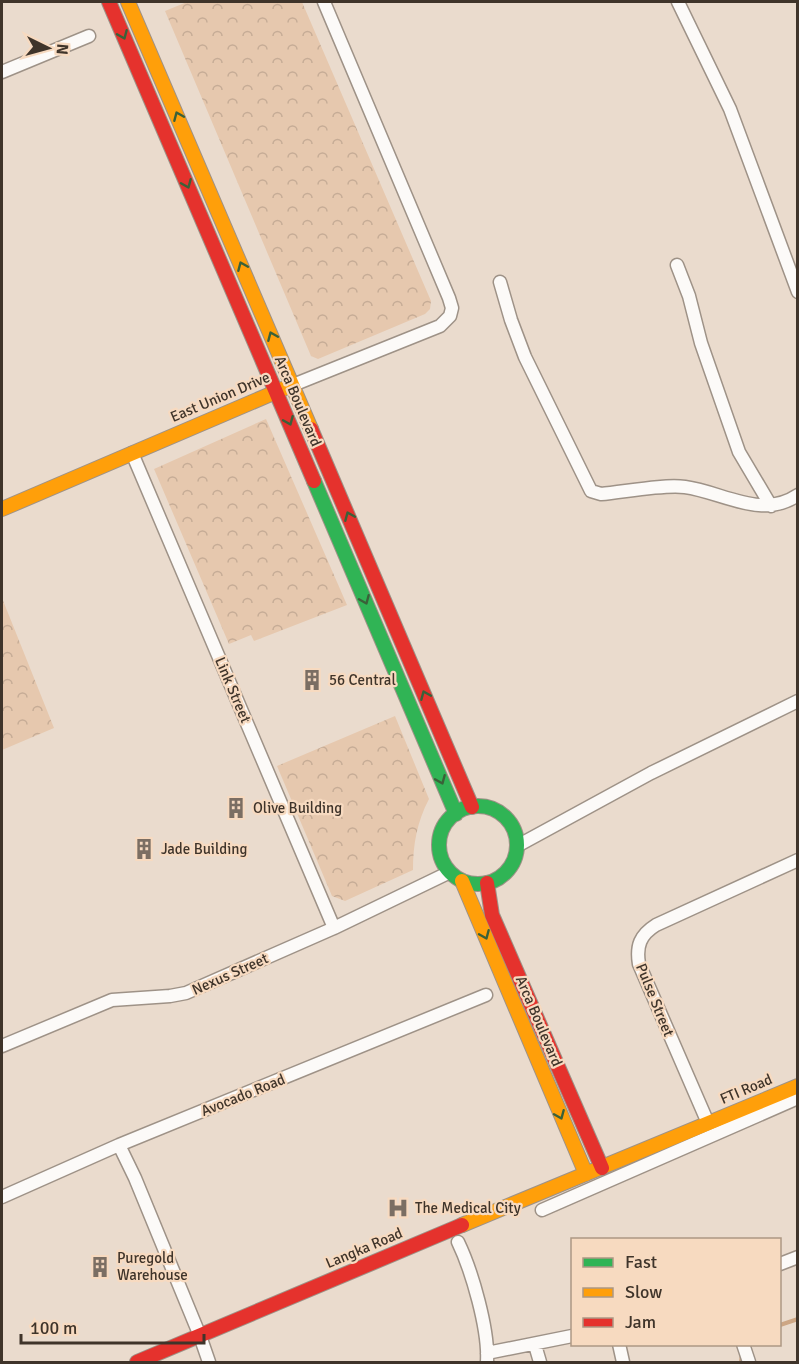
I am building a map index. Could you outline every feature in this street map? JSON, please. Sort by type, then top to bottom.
[{"type":"street","name":"Arca Boulevard","points":[[109,2],[456,814]]},
{"type":"street","name":"Arca Boulevard","points":[[128,2],[472,807]]},
{"type":"street","name":"East Union Drive","points":[[2,509],[276,391],[440,326],[450,316],[452,308],[449,298],[324,2]]},
{"type":"street","points":[[678,2],[730,109],[798,292]]},
{"type":"street","points":[[2,72],[89,36]]},
{"type":"street","points":[[677,265],[739,452],[771,506]]},
{"type":"street","points":[[500,282],[525,357],[591,491],[601,494],[685,487],[755,505],[771,506],[798,495]]},
{"type":"street","name":"Link Street","points":[[132,453],[334,928]]},
{"type":"street","points":[[517,846],[651,773],[798,701]]},
{"type":"street","points":[[472,807],[483,807],[502,815],[514,831],[517,846],[515,856],[505,873],[487,883],[462,881],[450,872],[441,856],[440,838],[448,821],[456,814],[472,807]]},
{"type":"street","name":"Pulse Street","points":[[708,1124],[639,964],[637,950],[640,940],[647,930],[656,925],[798,860]]},
{"type":"street","name":"Nexus Street","points":[[2,1046],[112,1000],[186,993],[334,928],[450,872]]},
{"type":"street","name":"Arca Boulevard","points":[[462,881],[586,1174]]},
{"type":"street","name":"Arca Boulevard","points":[[487,883],[492,915],[602,1168]]},
{"type":"street","name":"Avocado Road","points":[[2,1197],[119,1145],[486,995]]},
{"type":"street","name":"FTI Road","points":[[708,1124],[798,1086]]},
{"type":"street","points":[[542,1210],[680,1146],[798,1098]]},
{"type":"street","name":"Langka Road","points":[[137,1362],[586,1174],[680,1146],[708,1124]]},
{"type":"street","points":[[119,1145],[209,1362]]},
{"type":"street","points":[[458,1242],[476,1297],[487,1358],[571,1336]]},
{"type":"street","points":[[781,1264],[798,1257]]},
{"type":"street","points":[[535,1345],[540,1362]]},
{"type":"street","points":[[619,1346],[623,1362]]},
{"type":"green space","points":[[187,2],[302,2],[431,301],[430,309],[425,314],[318,359],[311,356],[165,11]]},
{"type":"green space","points":[[266,419],[347,605],[254,641],[251,635],[229,644],[154,469]]},
{"type":"green space","points":[[2,598],[54,728],[2,750]]},
{"type":"green space","points":[[395,716],[429,799],[416,833],[413,870],[345,901],[332,896],[277,766]]},
{"type":"waterway","points":[[781,1325],[798,1319]]},
{"type":"waterway","points":[[741,1362],[742,1354]]},
{"type":"traffic: fast","points":[[314,481],[456,814]]},
{"type":"traffic: fast","points":[[478,806],[493,809],[505,818],[514,830],[517,845],[514,860],[505,872],[493,881],[478,884],[463,881],[451,872],[442,860],[439,845],[442,830],[451,818],[463,809],[478,806]]},
{"type":"traffic: slow","points":[[128,2],[311,429]]},
{"type":"traffic: slow","points":[[2,509],[285,388]]},
{"type":"traffic: slow","points":[[462,881],[586,1174]]},
{"type":"traffic: slow","points":[[462,1225],[798,1086]]},
{"type":"traffic: jam","points":[[109,2],[314,481]]},
{"type":"traffic: jam","points":[[311,429],[472,807]]},
{"type":"traffic: jam","points":[[487,883],[492,915],[602,1168]]},
{"type":"traffic: jam","points":[[137,1362],[462,1225]]},
{"type":"place","name":"56 Central","points":[[312,680]]},
{"type":"place","name":"Olive Building","points":[[236,808]]},
{"type":"place","name":"Jade Building","points":[[144,849]]},
{"type":"place","name":"The Medical City","points":[[398,1208]]},
{"type":"place","name":"Puregold Warehouse","points":[[100,1267]]}]
